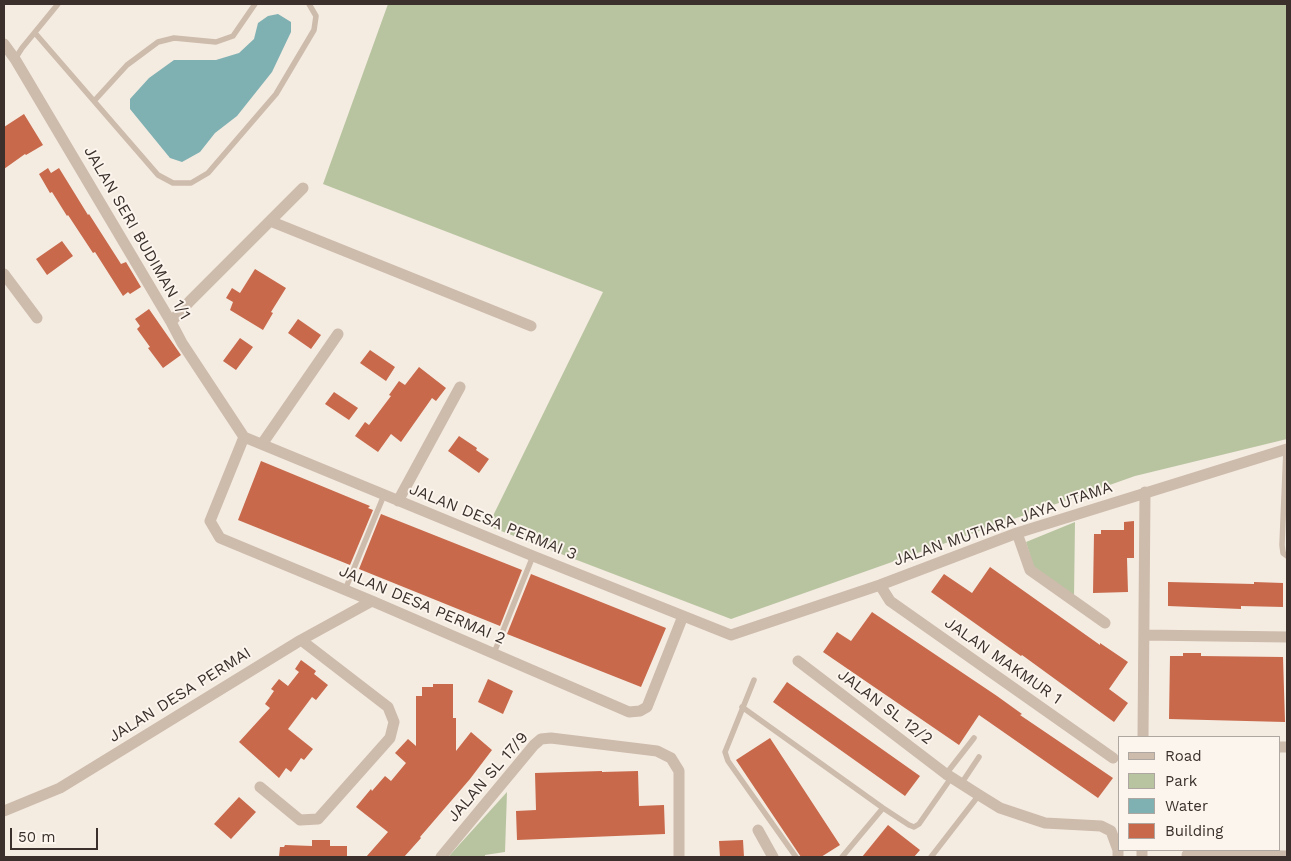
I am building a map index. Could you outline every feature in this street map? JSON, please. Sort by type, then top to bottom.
[{"type":"street","name":"JALAN SERI BUDIMAN 1/1","points":[[4,44],[15,59],[182,342],[244,437]]},
{"type":"street","points":[[171,322],[303,188]]},
{"type":"street","points":[[270,221],[531,326]]},
{"type":"street","points":[[4,274],[37,318]]},
{"type":"street","points":[[262,444],[338,334]]},
{"type":"street","points":[[398,501],[460,387]]},
{"type":"street","name":"JALAN DESA PERMAI 3","points":[[244,437],[532,556],[731,635]]},
{"type":"street","name":"JALAN DESA PERMAI 2","points":[[244,437],[210,521],[220,538],[372,601],[629,712],[640,711],[647,707],[683,616]]},
{"type":"street","name":"JALAN MUTIARA JAYA UTAMA","points":[[731,635],[880,585],[1017,533],[1286,449]]},
{"type":"street","points":[[1143,736],[1145,492]]},
{"type":"street","points":[[1017,533],[1030,570],[1105,623]]},
{"type":"street","name":"JALAN MAKMUR 1","points":[[880,585],[890,601],[1112,758]]},
{"type":"street","name":"JALAN DESA PERMAI","points":[[4,811],[60,788],[301,640],[372,601]]},
{"type":"street","points":[[1144,635],[1287,637]]},
{"type":"street","points":[[260,787],[300,820],[318,819],[390,738],[394,722],[388,707],[301,640]]},
{"type":"street","name":"JALAN SL 12/2","points":[[798,661],[953,779],[1000,808],[1045,823],[1101,826],[1111,831],[1118,850],[1118,857]]},
{"type":"street","name":"JALAN SL 17/9","points":[[442,857],[541,739],[551,738],[657,750],[671,758],[679,771],[679,857]]},
{"type":"street","points":[[758,830],[773,857]]},
{"type":"street","points":[[1187,855],[1287,856]]},
{"type":"lane","points":[[15,59],[58,4]]},
{"type":"lane","points":[[95,100],[127,65],[158,42],[174,38],[216,42],[233,36],[255,4]]},
{"type":"lane","points":[[35,33],[158,175],[173,183],[191,183],[208,173],[276,94],[314,30],[316,16],[309,4]]},
{"type":"lane","points":[[1286,449],[1282,545],[1283,553],[1287,556]]},
{"type":"lane","points":[[345,590],[384,495]]},
{"type":"lane","points":[[494,653],[532,556]]},
{"type":"lane","points":[[754,680],[725,752],[728,761],[796,857]]},
{"type":"lane","points":[[742,707],[883,808],[914,827],[919,824],[953,779],[974,738]]},
{"type":"lane","points":[[953,779],[979,756]]},
{"type":"lane","points":[[931,857],[979,795]]},
{"type":"lane","points":[[842,857],[883,808]]},
{"type":"green space","points":[[388,4],[1287,4],[1287,439],[1135,476],[731,619],[488,526],[603,292],[323,184]]},
{"type":"green space","points":[[1075,522],[1074,597],[1034,568],[1026,542]]},
{"type":"green space","points":[[507,792],[505,852],[485,855],[485,857],[450,857],[449,856]]},
{"type":"water","points":[[278,14],[291,22],[291,32],[272,72],[237,116],[215,133],[200,152],[182,162],[170,158],[130,109],[130,99],[149,78],[174,60],[216,60],[239,53],[254,39],[258,23],[268,16]]},
{"type":"building","points":[[24,114],[43,145],[25,154],[4,169],[4,127]]},
{"type":"building","points":[[48,168],[51,173],[59,168],[121,264],[126,262],[141,287],[123,296],[95,252],[93,253],[52,192],[50,193],[39,174]]},
{"type":"building","points":[[62,241],[73,256],[47,275],[36,259]]},
{"type":"building","points":[[255,269],[286,288],[271,312],[273,313],[263,330],[230,310],[233,302],[226,298],[232,288],[240,293]]},
{"type":"building","points":[[149,309],[181,355],[163,368],[137,329],[140,326],[135,319]]},
{"type":"building","points":[[298,319],[321,335],[311,349],[288,333]]},
{"type":"building","points":[[240,338],[253,347],[236,370],[223,361]]},
{"type":"building","points":[[370,350],[395,367],[386,381],[360,363]]},
{"type":"building","points":[[419,367],[446,388],[436,401],[432,398],[401,442],[391,434],[378,452],[355,436],[365,422],[369,425],[391,396],[389,395],[399,381],[405,385]]},
{"type":"building","points":[[334,392],[358,408],[349,420],[325,404]]},
{"type":"building","points":[[459,436],[489,459],[479,473],[448,451]]},
{"type":"building","points":[[261,461],[370,506],[368,508],[373,510],[350,565],[238,520]]},
{"type":"building","points":[[381,514],[522,570],[500,626],[359,569]]},
{"type":"building","points":[[1134,521],[1134,558],[1127,558],[1128,592],[1093,593],[1094,534],[1101,534],[1101,530],[1124,530],[1124,522]]},
{"type":"building","points":[[990,567],[1100,645],[1100,643],[1128,662],[1109,689],[1128,703],[1114,722],[931,592],[944,574],[972,593]]},
{"type":"building","points":[[531,574],[666,628],[641,687],[507,634]]},
{"type":"building","points":[[1168,582],[1283,583],[1283,607],[1241,606],[1241,609],[1168,606]]},
{"type":"building","points":[[872,612],[997,696],[1022,714],[1020,715],[1113,778],[1098,798],[979,715],[959,745],[823,652],[837,632],[851,641]]},
{"type":"building","points":[[1183,653],[1201,653],[1201,656],[1283,657],[1285,722],[1169,719],[1170,656],[1183,656]]},
{"type":"building","points":[[301,660],[316,671],[314,674],[328,685],[316,700],[312,697],[288,729],[313,749],[304,760],[301,758],[291,772],[286,768],[279,778],[239,742],[270,708],[265,704],[274,691],[271,689],[279,679],[288,686],[299,672],[295,669]]},
{"type":"building","points":[[488,679],[513,691],[503,714],[478,702]]},
{"type":"building","points":[[787,682],[920,776],[905,796],[773,702]]},
{"type":"building","points":[[433,684],[453,684],[453,718],[456,718],[456,751],[471,732],[492,750],[404,857],[366,857],[388,832],[356,807],[385,776],[391,781],[406,763],[395,753],[408,739],[416,746],[416,696],[422,696],[422,687],[433,687]]},
{"type":"building","points":[[770,738],[840,845],[821,857],[801,857],[736,760]]},
{"type":"building","points":[[638,771],[639,806],[664,805],[665,834],[517,840],[516,811],[536,810],[535,773]]},
{"type":"building","points":[[239,797],[256,812],[231,839],[214,824]]},
{"type":"building","points":[[888,825],[920,850],[914,857],[862,857]]},
{"type":"building","points":[[312,840],[330,840],[330,846],[347,846],[347,857],[279,857],[280,847],[285,845],[312,846]]},
{"type":"building","points":[[743,840],[744,857],[720,857],[719,841]]}]
